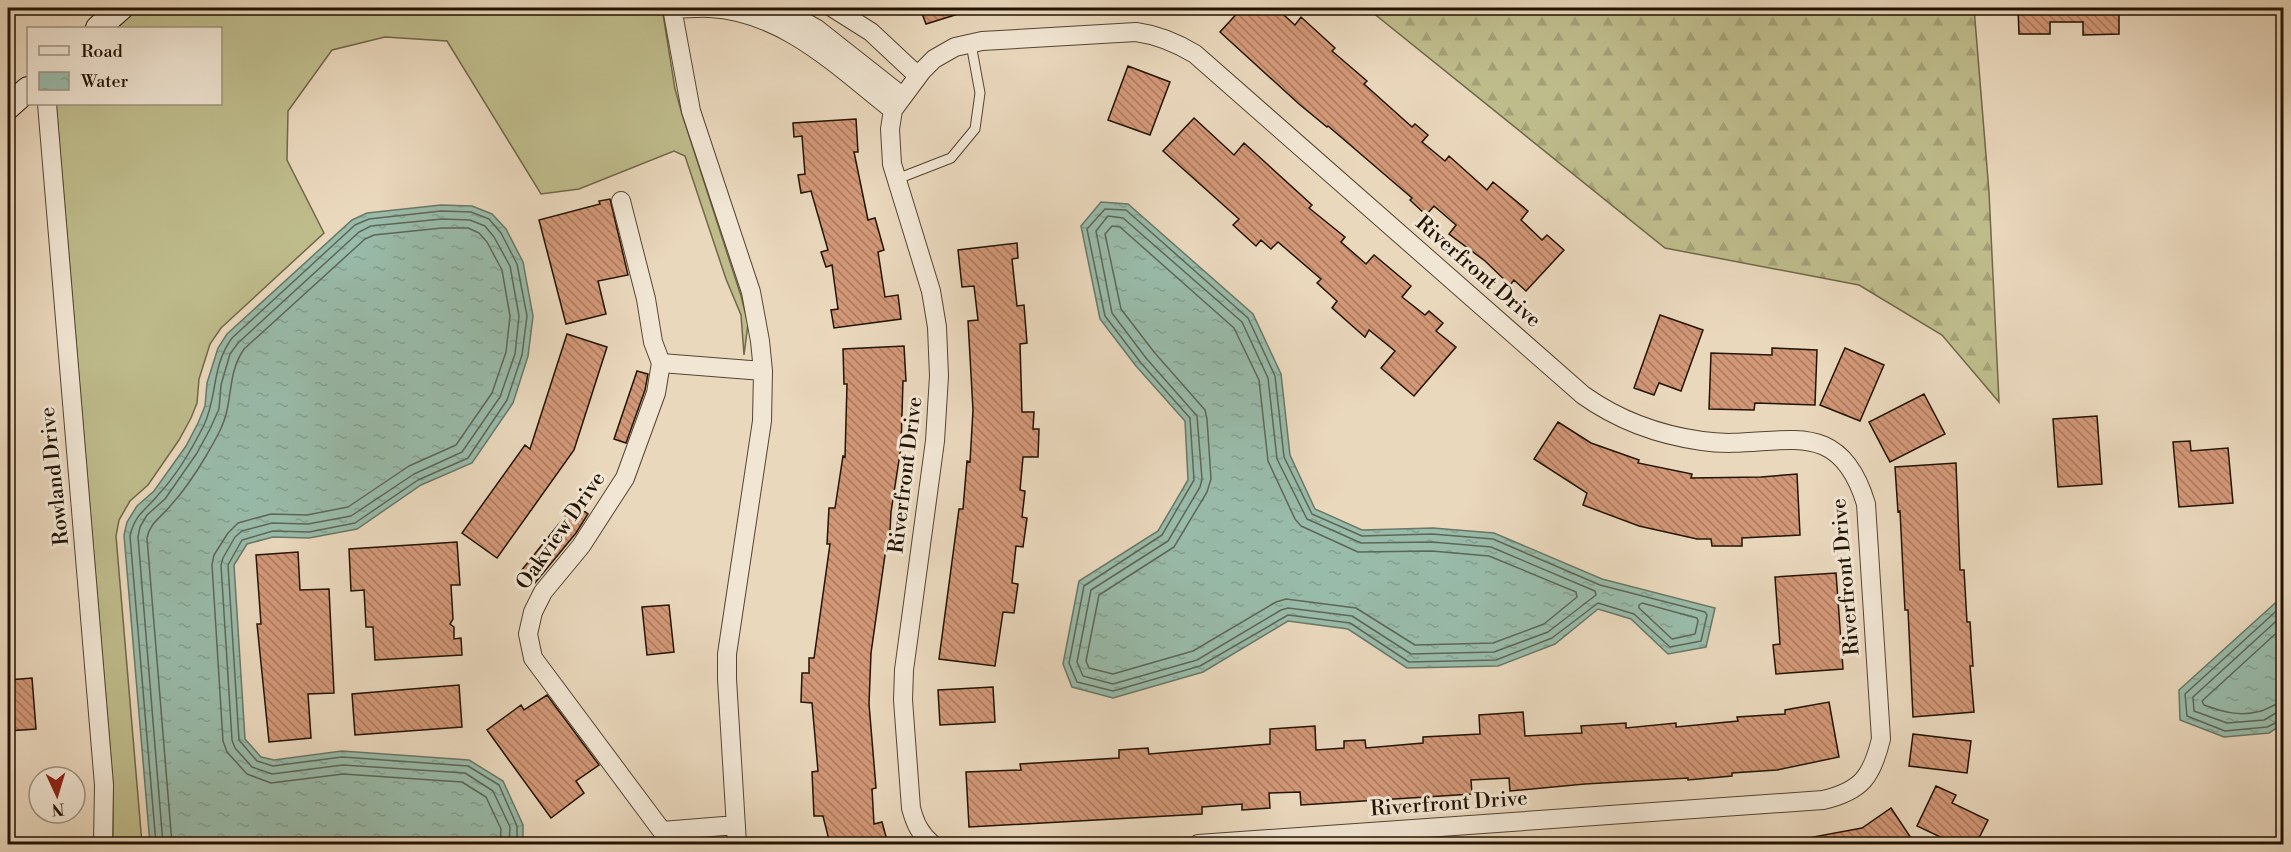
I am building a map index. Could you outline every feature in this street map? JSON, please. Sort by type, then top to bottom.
[{"type":"main road","points":[[99,27],[122,8]]},
{"type":"main road","points":[[8,107],[27,90]]},
{"type":"street","points":[[737,844],[726,679],[727,654],[759,446],[763,371],[751,292],[692,111],[672,8],[711,8],[757,16],[793,32],[812,36]]},
{"type":"street","points":[[780,8],[898,103]]},
{"type":"street","points":[[812,36],[831,8],[871,32],[918,76]]},
{"type":"street","name":"Riverfront Drive","points":[[932,844],[924,837],[915,823],[911,808],[903,700],[904,670],[938,412],[937,327],[931,291],[892,164],[890,129],[898,103],[918,76],[934,59],[955,48],[982,41],[1136,32],[1156,35],[1176,42],[1195,54],[1583,395],[1605,410],[1666,434],[1702,442],[1730,443],[1793,439],[1814,441],[1836,452],[1849,465],[1860,482],[1866,504],[1881,739],[1872,770],[1862,783],[1844,795],[1800,802],[1198,844]]},
{"type":"street","name":"Rowland Drive","points":[[47,105],[104,785],[103,844]]},
{"type":"street","name":"Oakview Drive","points":[[621,201],[653,342],[661,363],[656,393],[625,478],[581,546],[543,592],[533,612],[528,634],[533,658],[658,838],[736,825]]},
{"type":"street","points":[[661,363],[763,371]]},
{"type":"lane","points":[[897,179],[951,158],[975,129],[980,93],[971,44]]},
{"type":"green space","points":[[137,8],[662,8],[675,89],[748,324],[744,355],[741,315],[726,279],[685,156],[674,151],[579,189],[541,194],[447,41],[385,37],[332,50],[288,111],[287,160],[324,233],[221,328],[210,344],[199,379],[197,403],[191,418],[148,485],[130,501],[119,520],[116,536],[142,844],[113,844],[113,784],[56,105],[222,105],[222,27],[114,27]]},
{"type":"green space","points":[[1367,8],[1974,8],[1989,192],[1999,402],[1942,335],[1859,285],[1665,248]]},
{"type":"water","points":[[1101,202],[1128,204],[1253,314],[1281,374],[1290,455],[1315,509],[1362,530],[1433,528],[1494,533],[1602,579],[1715,608],[1706,647],[1668,654],[1631,619],[1598,609],[1555,644],[1498,666],[1407,668],[1348,629],[1288,621],[1203,672],[1113,698],[1072,687],[1063,664],[1079,581],[1158,531],[1188,480],[1185,421],[1136,366],[1100,319],[1081,226]]},
{"type":"water","points":[[441,205],[472,206],[492,214],[506,229],[523,262],[533,316],[528,356],[513,403],[472,463],[421,485],[357,529],[309,538],[273,537],[247,544],[234,565],[245,739],[261,757],[274,760],[342,751],[469,760],[503,781],[523,825],[523,844],[150,844],[124,535],[127,522],[137,506],[154,491],[186,446],[205,406],[207,383],[218,348],[227,334],[352,220],[367,213]]},
{"type":"water","points":[[2283,596],[2283,724],[2269,733],[2224,737],[2180,720],[2179,690]]},
{"type":"building","points":[[920,8],[968,8],[968,11],[926,24]]},
{"type":"building","points":[[1242,8],[1276,8],[1295,25],[1301,17],[1335,48],[1332,51],[1367,81],[1364,84],[1412,127],[1415,124],[1428,135],[1422,142],[1445,161],[1449,156],[1487,190],[1493,182],[1528,211],[1521,220],[1542,240],[1547,235],[1564,250],[1526,291],[1514,280],[1510,285],[1485,261],[1449,234],[1456,225],[1434,206],[1426,215],[1410,200],[1412,198],[1299,104],[1220,32]]},
{"type":"building","points":[[2018,8],[2119,8],[2119,34],[2083,35],[2083,22],[2050,22],[2050,34],[2019,34]]},
{"type":"building","points":[[1128,66],[1170,82],[1150,135],[1108,120]]},
{"type":"building","points":[[1194,118],[1234,155],[1244,143],[1312,205],[1309,208],[1345,237],[1341,242],[1366,264],[1374,255],[1411,286],[1402,297],[1425,315],[1429,311],[1443,323],[1436,331],[1456,347],[1414,396],[1381,368],[1395,351],[1369,330],[1365,337],[1332,308],[1337,301],[1317,283],[1321,279],[1278,242],[1271,249],[1261,240],[1256,246],[1233,225],[1239,219],[1163,151]]},
{"type":"building","points":[[856,119],[858,152],[854,152],[868,220],[875,218],[884,250],[878,252],[885,297],[898,295],[901,319],[834,328],[831,310],[838,309],[832,265],[826,267],[821,252],[828,250],[811,191],[801,193],[798,175],[805,174],[802,136],[794,137],[793,123]]},
{"type":"building","points":[[610,199],[628,275],[598,281],[606,314],[566,324],[539,220],[600,204],[599,201]]},
{"type":"building","points":[[1017,243],[1018,258],[1012,259],[1017,306],[1024,305],[1027,343],[1020,344],[1022,412],[1034,412],[1033,429],[1039,429],[1038,457],[1023,457],[1020,490],[1025,491],[1022,517],[1027,518],[1023,547],[1016,546],[1012,583],[1018,584],[1014,613],[1003,612],[995,666],[939,659],[959,509],[963,509],[967,461],[970,462],[973,410],[968,321],[978,320],[974,286],[962,287],[958,250]]},
{"type":"building","points":[[1660,315],[1703,330],[1681,391],[1659,383],[1654,395],[1634,388]]},
{"type":"building","points":[[567,334],[607,347],[574,450],[497,558],[462,533],[525,445],[530,449]]},
{"type":"building","points":[[904,346],[906,381],[903,381],[901,447],[891,512],[889,548],[886,548],[871,653],[869,704],[876,788],[872,789],[874,824],[882,822],[888,844],[830,844],[823,816],[814,816],[812,772],[818,771],[812,703],[801,702],[802,673],[809,673],[809,658],[814,658],[830,544],[827,544],[829,508],[835,508],[843,456],[845,457],[847,384],[844,384],[843,349]]},
{"type":"building","points":[[1772,348],[1817,350],[1815,405],[1755,403],[1754,410],[1709,409],[1711,353],[1772,355]]},
{"type":"building","points":[[1845,348],[1884,365],[1860,421],[1820,405]]},
{"type":"building","points":[[637,371],[648,374],[645,390],[626,443],[614,439]]},
{"type":"building","points":[[1924,394],[1945,434],[1890,462],[1869,422]]},
{"type":"building","points":[[2097,416],[2102,484],[2058,487],[2053,419]]},
{"type":"building","points":[[1558,422],[1591,443],[1639,460],[1638,463],[1692,474],[1691,478],[1797,474],[1800,535],[1742,538],[1742,546],[1712,546],[1711,539],[1697,539],[1639,526],[1583,505],[1587,493],[1534,459]]},
{"type":"building","points":[[2190,441],[2191,451],[2228,448],[2233,503],[2179,507],[2173,442]]},
{"type":"building","points":[[1956,463],[1960,570],[1964,570],[1967,622],[1970,622],[1973,666],[1970,666],[1974,712],[1913,717],[1908,610],[1905,610],[1900,511],[1898,512],[1895,467]]},
{"type":"building","points":[[575,504],[588,514],[576,533],[535,583],[521,571]]},
{"type":"building","points":[[457,542],[460,585],[451,585],[453,619],[450,624],[454,627],[454,639],[461,638],[462,655],[375,660],[373,627],[366,627],[364,590],[351,591],[349,549]]},
{"type":"building","points":[[298,552],[300,590],[329,589],[334,693],[308,694],[311,738],[269,742],[257,624],[261,624],[256,555]]},
{"type":"building","points":[[1836,573],[1843,669],[1776,674],[1773,645],[1780,644],[1775,577]]},
{"type":"building","points":[[669,605],[674,652],[647,655],[642,607]]},
{"type":"building","points":[[32,678],[36,729],[8,731],[8,680]]},
{"type":"building","points":[[459,685],[462,727],[355,735],[352,694]]},
{"type":"building","points":[[993,687],[995,722],[940,725],[938,690]]},
{"type":"building","points":[[547,695],[599,765],[576,781],[584,793],[551,818],[487,730],[521,705],[524,710]]},
{"type":"building","points":[[1829,702],[1839,757],[1777,770],[1732,773],[1732,776],[1688,780],[1688,778],[1585,784],[1510,791],[1509,778],[1471,780],[1472,794],[1301,805],[1300,792],[1269,793],[1270,808],[1242,810],[1242,804],[1202,807],[1202,814],[969,827],[966,772],[1021,770],[1020,764],[1119,758],[1119,750],[1148,748],[1149,754],[1270,744],[1270,729],[1315,726],[1316,750],[1344,748],[1344,741],[1365,740],[1366,748],[1423,743],[1423,737],[1480,734],[1479,715],[1523,712],[1525,736],[1582,733],[1581,726],[1626,723],[1626,728],[1676,723],[1676,727],[1738,721],[1737,717],[1785,714],[1785,710]]},
{"type":"building","points":[[1913,734],[1971,741],[1967,773],[1909,766]]},
{"type":"building","points":[[1936,786],[1956,795],[1952,803],[1988,820],[1976,844],[1955,844],[1917,826]]},
{"type":"building","points":[[1891,808],[1915,844],[1814,844],[1813,837],[1862,828]]}]
